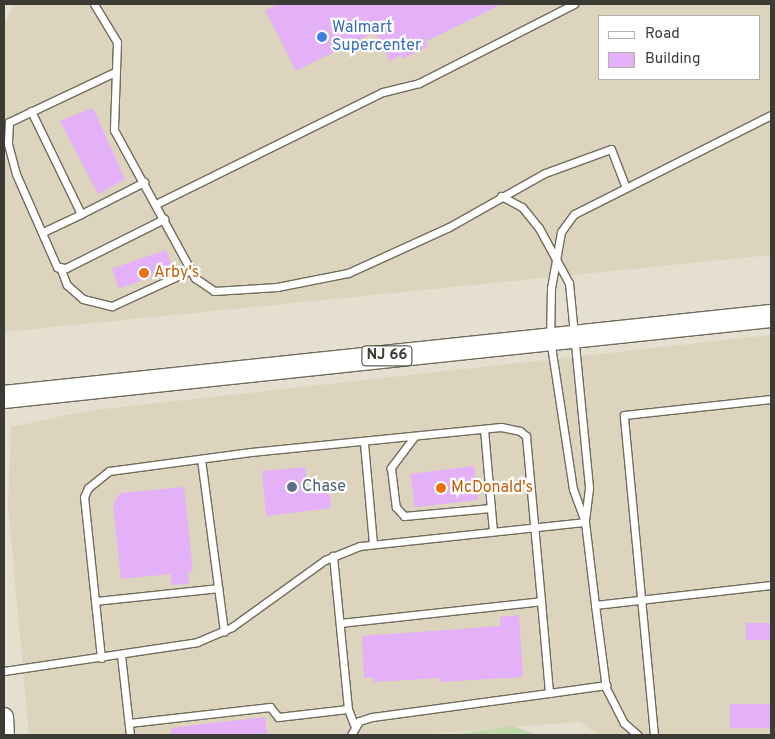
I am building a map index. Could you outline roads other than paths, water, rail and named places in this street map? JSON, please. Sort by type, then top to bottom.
[{"type":"highway","name":"NJ 66","points":[[4,397],[771,316]]},
{"type":"street","points":[[4,717],[5,735]]},
{"type":"lane","points":[[94,4],[117,42],[114,130],[191,270],[214,291],[332,279],[449,228],[501,196],[578,158],[611,149],[625,186]]},
{"type":"lane","points":[[156,204],[383,92],[420,83],[574,4]]},
{"type":"lane","points":[[115,72],[9,122],[8,144],[43,232],[67,285],[83,298],[112,306],[191,270]]},
{"type":"lane","points":[[30,111],[81,214]]},
{"type":"lane","points":[[638,735],[624,722],[606,686],[585,522],[574,490],[550,339],[551,288],[561,232],[574,214],[625,186],[771,115]]},
{"type":"lane","points":[[43,232],[144,182]]},
{"type":"lane","points":[[501,196],[522,207],[569,283],[577,336],[588,488],[585,522]]},
{"type":"lane","points":[[60,267],[164,219]]},
{"type":"lane","points":[[654,735],[624,414],[771,399]]},
{"type":"lane","points":[[101,658],[84,498],[88,488],[109,471],[201,459],[364,443],[484,428],[509,427],[526,436],[536,526],[548,693]]},
{"type":"lane","points":[[484,428],[493,531]]},
{"type":"lane","points":[[414,436],[396,455],[391,468],[396,507],[404,516],[491,508]]},
{"type":"lane","points":[[364,443],[373,543]]},
{"type":"lane","points":[[201,459],[224,631]]},
{"type":"lane","points":[[4,670],[101,658],[197,642],[224,631],[332,556],[373,543],[585,522]]},
{"type":"lane","points":[[332,556],[348,709],[354,725],[351,735]]},
{"type":"lane","points":[[596,605],[771,585]]},
{"type":"lane","points":[[95,601],[218,588]]},
{"type":"lane","points":[[340,623],[541,602]]},
{"type":"lane","points":[[121,655],[130,735]]},
{"type":"lane","points":[[354,725],[372,717],[606,686]]},
{"type":"lane","points":[[129,722],[270,707],[278,717],[348,709]]},
{"type":"place","name":"Walmart Supercenter","points":[[322,37]]},
{"type":"place","name":"Arby's","points":[[144,273]]},
{"type":"place","name":"Chase","points":[[292,487]]},
{"type":"place","name":"McDonald's","points":[[441,488]]}]
